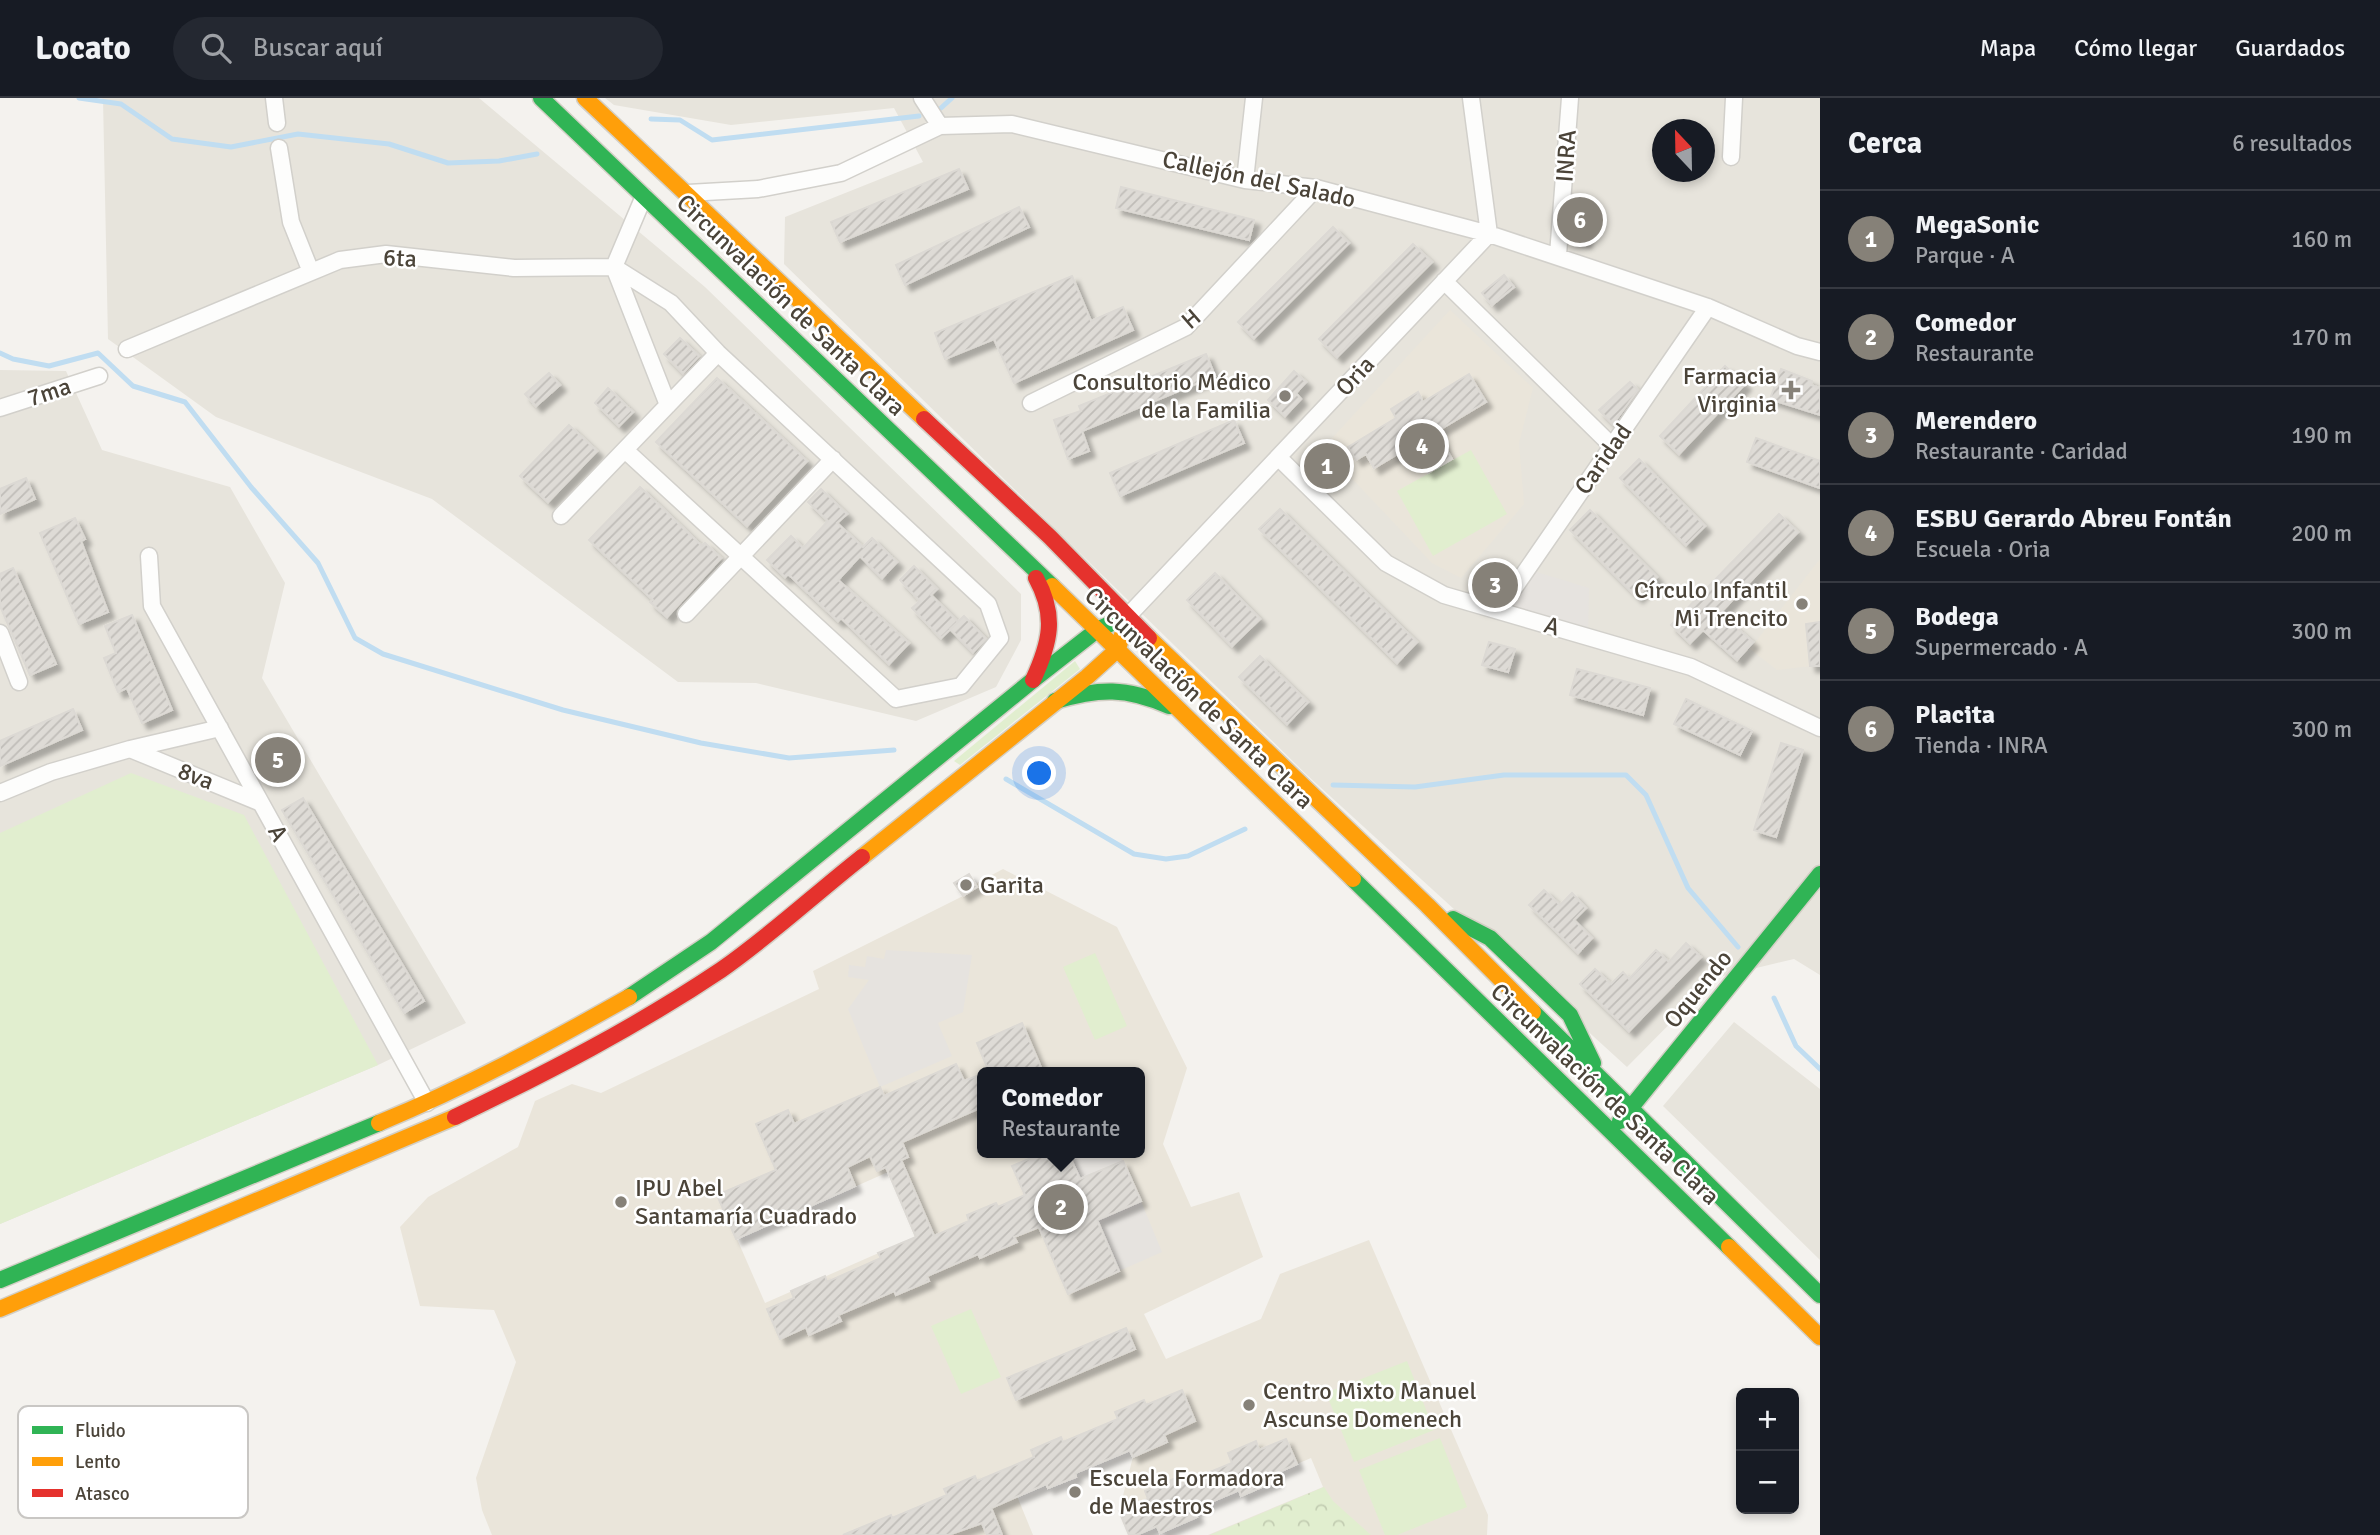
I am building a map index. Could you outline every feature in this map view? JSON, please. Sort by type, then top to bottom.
[{"type":"main road","name":"Circunvalación de Santa Clara","points":[[541,98],[1118,649],[1820,1337]]},
{"type":"main road","name":"Circunvalación de Santa Clara","points":[[585,98],[1050,537],[1127,617],[1427,905],[1602,1082],[1820,1295]]},
{"type":"main road","points":[[1027,563],[1043,588],[1051,611],[1049,642],[1033,680]]},
{"type":"main road","points":[[20,1301],[5,1279],[427,1103],[548,1043],[631,996],[710,942],[1097,630],[1127,617]]},
{"type":"main road","points":[[0,1309],[438,1125],[552,1071],[647,1018],[723,968],[1118,649],[1127,617]]},
{"type":"main road","points":[[1055,701],[1088,691],[1115,689],[1147,695],[1182,712]]},
{"type":"main road","name":"Oquendo","points":[[1611,1132],[1820,874]]},
{"type":"main road","points":[[1427,905],[1490,938],[1570,1015],[1602,1082]]},
{"type":"street","points":[[274,98],[277,123]]},
{"type":"street","points":[[922,98],[940,126]]},
{"type":"street","points":[[1245,180],[1254,98]]},
{"type":"street","points":[[1471,98],[1489,234]]},
{"type":"street","name":"INRA","points":[[1558,255],[1570,98]]},
{"type":"street","points":[[1731,157],[1734,98]]},
{"type":"street","name":"Callejón del Salado","points":[[688,193],[758,189],[841,173],[940,126],[1012,124],[1245,180],[1316,188],[1489,234],[1708,307],[1797,346],[1820,352]]},
{"type":"street","points":[[279,148],[292,222],[312,272]]},
{"type":"street","name":"H","points":[[1031,403],[1186,327],[1316,188]]},
{"type":"street","points":[[644,196],[614,267],[668,405]]},
{"type":"street","name":"Oria","points":[[1127,617],[1489,234]]},
{"type":"street","name":"6ta","points":[[127,349],[340,260],[386,254],[514,268],[614,267]]},
{"type":"street","points":[[614,267],[671,303],[718,353],[988,604],[1000,638],[961,686],[896,699],[625,450]]},
{"type":"street","points":[[1444,281],[1612,446]]},
{"type":"street","name":"Caridad","points":[[1499,610],[1708,307]]},
{"type":"street","points":[[561,516],[718,353]]},
{"type":"street","name":"7ma","points":[[0,408],[99,376]]},
{"type":"street","name":"A","points":[[1278,457],[1387,563],[1444,595],[1691,667],[1820,728]]},
{"type":"street","points":[[686,614],[833,459]]},
{"type":"street","name":"A","points":[[149,556],[152,606],[427,1103]]},
{"type":"street","points":[[0,633],[19,682]]},
{"type":"street","name":"8va","points":[[0,793],[51,772],[130,749],[220,728]]},
{"type":"street","name":"8va","points":[[130,749],[261,803]]},
{"type":"shaded area","points":[[100,98],[479,98],[705,287],[1021,594],[1021,640],[996,687],[916,721],[756,683],[678,682],[432,499],[216,417],[108,339],[103,99]]},
{"type":"shaded area","points":[[605,98],[1820,98],[1820,975],[1794,959],[1715,978],[1627,1067],[1308,776],[784,264],[785,217],[923,162],[894,108],[731,125],[614,105]]},
{"type":"shaded area","points":[[1450,310],[1533,388],[1519,443],[1524,504],[1461,578],[1432,563],[1323,448]]},
{"type":"shaded area","points":[[0,370],[66,371],[102,450],[230,487],[285,583],[262,678],[466,1023],[378,1065],[0,1224]]},
{"type":"shaded area","name":"Círculo Infantil Mi Trencito","points":[[1820,559],[1820,665],[1777,670],[1750,649]]},
{"type":"shaded area","points":[[1527,569],[1589,588],[1588,636],[1499,610]]},
{"type":"shaded area","name":"IPU Abel Santamaría Cuadrado","points":[[1003,869],[1117,927],[1187,1068],[1163,1144],[1191,1207],[1239,1192],[1263,1257],[1144,1314],[1166,1359],[1261,1319],[1280,1274],[1369,1240],[1488,1515],[1487,1535],[1208,1535],[1323,1487],[1311,1458],[1274,1474],[1276,1481],[1241,1496],[1239,1490],[1194,1509],[1197,1517],[1160,1533],[1157,1526],[1136,1535],[1129,1535],[1119,1511],[1133,1457],[1130,1450],[1076,1473],[1076,1477],[1048,1488],[1046,1484],[1017,1496],[1033,1535],[492,1535],[482,1510],[476,1478],[516,1362],[494,1310],[420,1306],[400,1227],[428,1197],[518,1147],[535,1101],[572,1084],[601,1093],[819,989],[813,971],[977,887],[975,884]],"holes":[[[888,1172],[915,1237],[765,1303],[737,1239]]]},
{"type":"shaded area","points":[[886,950],[972,955],[963,1012],[938,1023],[952,1056],[880,1087],[848,1009],[869,980],[848,977],[849,965],[865,967],[867,956],[884,959]]},
{"type":"shaded area","points":[[1734,1022],[1820,1089],[1820,1260],[1663,1106]]},
{"type":"shaded area","points":[[1070,1158],[1122,1158],[1123,1161],[1080,1179]]},
{"type":"shaded area","points":[[1141,1201],[1162,1252],[1119,1271],[1097,1219]]},
{"type":"green space","points":[[1323,448],[1345,471],[1331,484],[1309,461]]},
{"type":"green space","points":[[1471,450],[1507,514],[1433,556],[1397,491]]},
{"type":"green space","points":[[1075,661],[1080,669],[960,765],[954,761]]},
{"type":"green space","points":[[131,773],[244,815],[378,1065],[0,1224],[0,833]]},
{"type":"green space","points":[[1095,953],[1127,1026],[1095,1040],[1063,967]]},
{"type":"green space","points":[[971,1309],[1001,1377],[961,1394],[931,1326]]},
{"type":"green space","points":[[1407,1361],[1434,1430],[1354,1462],[1326,1393]]},
{"type":"green space","points":[[1440,1438],[1467,1507],[1397,1535],[1385,1535],[1359,1470]]},
{"type":"green space","points":[[1324,1487],[1333,1501],[1371,1535],[1210,1535]]},
{"type":"building","points":[[959,169],[968,189],[840,242],[831,222]]},
{"type":"building","points":[[1121,187],[1254,220],[1249,240],[1116,208]]},
{"type":"building","points":[[1574,198],[1591,201],[1585,242],[1570,239]]},
{"type":"building","points":[[1019,207],[1029,227],[905,285],[896,265]]},
{"type":"building","points":[[1333,227],[1349,243],[1254,338],[1238,322]]},
{"type":"building","points":[[1413,244],[1432,262],[1337,357],[1319,339]]},
{"type":"building","points":[[1504,275],[1514,287],[1492,305],[1482,293]]},
{"type":"building","points":[[1072,276],[1091,321],[1123,307],[1133,330],[1014,383],[994,339],[945,359],[935,333]]},
{"type":"building","points":[[680,338],[699,356],[683,373],[664,354]]},
{"type":"building","points":[[1206,354],[1215,376],[1082,431],[1089,451],[1068,459],[1054,420],[1081,411],[1079,406]]},
{"type":"building","points":[[1725,366],[1745,384],[1679,454],[1660,436]]},
{"type":"building","name":"Farmacia Virginia","points":[[1781,369],[1812,381],[1811,385],[1820,388],[1820,415],[1770,399]]},
{"type":"building","name":"Consultorio Médico de la Familia","points":[[1294,371],[1306,382],[1296,393],[1301,399],[1285,416],[1268,400]]},
{"type":"building","points":[[549,373],[560,385],[536,406],[525,394]]},
{"type":"building","points":[[1469,374],[1486,402],[1436,432],[1452,459],[1428,473],[1411,446],[1374,468],[1366,454],[1356,460],[1348,447],[1396,418],[1391,409],[1418,392],[1423,402]]},
{"type":"building","points":[[717,378],[807,461],[747,526],[656,442]]},
{"type":"building","points":[[1630,382],[1638,390],[1613,424],[1599,410]]},
{"type":"building","points":[[608,388],[633,412],[619,426],[595,403]]},
{"type":"building","points":[[1234,420],[1244,443],[1120,496],[1110,473]]},
{"type":"building","points":[[569,425],[597,451],[548,502],[520,476]]},
{"type":"building","points":[[1756,438],[1820,461],[1820,488],[1747,462]]},
{"type":"building","points":[[1639,459],[1705,526],[1686,545],[1620,478]]},
{"type":"building","points":[[26,478],[35,499],[0,514],[0,489]]},
{"type":"building","points":[[640,487],[702,546],[705,543],[721,558],[667,617],[650,602],[653,600],[589,540]]},
{"type":"building","points":[[821,489],[847,514],[837,523],[863,547],[872,538],[897,562],[882,578],[860,556],[838,580],[909,643],[889,664],[841,618],[838,621],[788,574],[785,577],[767,560],[791,536],[803,548],[828,521],[808,502]]},
{"type":"building","points":[[1280,509],[1417,642],[1397,663],[1259,529]]},
{"type":"building","points":[[1590,510],[1657,577],[1637,597],[1570,530]]},
{"type":"building","points":[[1779,514],[1798,532],[1720,613],[1753,642],[1737,660],[1703,630],[1690,643],[1671,625]]},
{"type":"building","points":[[75,518],[85,539],[81,541],[108,612],[79,624],[40,533]]},
{"type":"building","points":[[914,566],[937,589],[931,595],[958,622],[941,638],[912,608],[920,601],[900,580]]},
{"type":"building","points":[[13,568],[56,664],[30,675],[0,606],[0,574]]},
{"type":"building","points":[[1215,573],[1260,619],[1232,646],[1187,600]]},
{"type":"building","points":[[132,615],[172,710],[142,723],[127,688],[118,692],[104,658],[116,653],[105,626]]},
{"type":"building","points":[[964,616],[986,639],[973,652],[950,629]]},
{"type":"building","points":[[1820,622],[1820,666],[1810,666],[1806,624]]},
{"type":"building","points":[[1489,642],[1515,649],[1508,672],[1482,665]]},
{"type":"building","points":[[1260,656],[1308,702],[1287,724],[1239,677]]},
{"type":"building","points":[[1577,669],[1650,688],[1643,715],[1570,695]]},
{"type":"building","points":[[1686,699],[1752,731],[1740,755],[1674,724]]},
{"type":"building","points":[[73,709],[82,730],[0,766],[0,741]]},
{"type":"building","points":[[1781,743],[1803,750],[1776,837],[1754,830]]},
{"type":"building","points":[[303,798],[424,1001],[404,1013],[282,810]]},
{"type":"building","name":"Garita","points":[[969,874],[977,887],[963,896],[954,883]]},
{"type":"building","points":[[1544,890],[1560,905],[1572,893],[1586,908],[1574,920],[1592,938],[1578,953],[1529,905]]},
{"type":"building","points":[[1686,943],[1701,957],[1629,1031],[1580,984],[1595,969],[1611,984],[1623,972],[1629,979],[1656,950],[1669,962]]},
{"type":"building","points":[[1022,1023],[1041,1067],[987,1067],[977,1043]]},
{"type":"building","points":[[956,1064],[964,1081],[977,1076],[977,1109],[902,1142],[908,1157],[901,1160],[934,1236],[969,1221],[967,1215],[996,1203],[998,1207],[1025,1195],[1012,1166],[1031,1158],[1070,1158],[1080,1179],[1123,1161],[1141,1201],[1097,1220],[1119,1271],[1068,1294],[1039,1227],[1014,1237],[1017,1242],[980,1258],[978,1254],[927,1276],[929,1281],[896,1295],[894,1291],[838,1315],[841,1321],[809,1335],[806,1327],[780,1339],[767,1309],[794,1298],[791,1291],[825,1276],[827,1282],[881,1258],[878,1253],[916,1237],[886,1167],[877,1171],[870,1156],[847,1167],[855,1186],[736,1239],[717,1195],[776,1170],[756,1124],[788,1110],[794,1124],[880,1087],[884,1096]]},
{"type":"building","points":[[1126,1328],[1135,1349],[1016,1400],[1007,1378]]},
{"type":"building","points":[[1182,1390],[1195,1421],[1164,1435],[1167,1442],[1133,1457],[1130,1450],[1075,1473],[1076,1477],[1048,1488],[1046,1484],[991,1508],[1002,1535],[987,1535],[982,1523],[948,1535],[843,1535],[947,1495],[944,1489],[975,1476],[977,1481],[1034,1457],[1031,1450],[1061,1437],[1063,1442],[1118,1419],[1115,1412],[1144,1400],[1146,1405]]},
{"type":"building","points":[[1286,1439],[1297,1464],[1274,1474],[1276,1481],[1241,1496],[1239,1490],[1194,1509],[1197,1517],[1160,1533],[1157,1526],[1136,1535],[1129,1535],[1119,1511],[1148,1499],[1145,1491],[1178,1477],[1181,1484],[1232,1463],[1228,1453],[1256,1441],[1259,1450]]},
{"type":"waterway","points":[[79,98],[121,104],[172,139],[231,147],[298,134],[389,144],[448,163],[499,161],[537,154]]},
{"type":"waterway","points":[[941,108],[952,98]]},
{"type":"waterway","points":[[651,119],[680,120],[712,140],[919,116]]},
{"type":"waterway","points":[[0,353],[13,359],[49,366],[98,353],[133,386],[185,402],[251,487],[318,563],[355,638],[383,654],[563,710],[701,743],[789,758],[894,750]]},
{"type":"waterway","points":[[1333,785],[1415,787],[1504,775],[1626,775],[1646,795],[1688,888],[1738,947]]},
{"type":"waterway","points":[[1006,779],[1134,854],[1166,859],[1188,856],[1245,829]]},
{"type":"waterway","points":[[1774,998],[1796,1046],[1820,1069]]},
{"type":"traffic: fast","points":[[541,98],[1052,586]]},
{"type":"traffic: fast","points":[[629,997],[711,942],[1033,680],[1097,630],[1112,623]]},
{"type":"traffic: fast","points":[[1055,701],[1085,694],[1112,692],[1139,695],[1169,706]]},
{"type":"traffic: fast","points":[[1620,1121],[1820,874]]},
{"type":"traffic: fast","points":[[1353,879],[1729,1247]]},
{"type":"traffic: fast","points":[[1453,919],[1490,938],[1570,1015],[1593,1063]]},
{"type":"traffic: fast","points":[[1533,1012],[1820,1295]]},
{"type":"traffic: fast","points":[[0,1280],[379,1123]]},
{"type":"traffic: slow","points":[[585,98],[924,419]]},
{"type":"traffic: slow","points":[[1052,586],[1353,879]]},
{"type":"traffic: slow","points":[[862,857],[1087,677],[1118,649],[1122,635]]},
{"type":"traffic: slow","points":[[1149,638],[1427,905],[1533,1012]]},
{"type":"traffic: slow","points":[[379,1123],[506,1064],[629,997]]},
{"type":"traffic: slow","points":[[0,1309],[455,1117]]},
{"type":"traffic: slow","points":[[1729,1247],[1820,1337]]},
{"type":"traffic: jam","points":[[924,419],[1050,537],[1149,638]]},
{"type":"traffic: jam","points":[[1033,680],[1044,654],[1049,629],[1047,605],[1036,578]]},
{"type":"traffic: jam","points":[[455,1117],[591,1048],[689,991],[757,943],[862,857]]},
{"type":"place","name":"Placita","points":[[1580,220]]},
{"type":"place","name":"Farmacia Virginia","points":[[1791,390]]},
{"type":"place","name":"Consultorio Médico de la Familia","points":[[1285,396]]},
{"type":"place","name":"ESBU Gerardo Abreu Fontán","points":[[1422,446]]},
{"type":"place","name":"MegaSonic","points":[[1327,466]]},
{"type":"place","name":"Merendero","points":[[1495,585]]},
{"type":"place","name":"Círculo Infantil Mi Trencito","points":[[1802,604]]},
{"type":"place","name":"Bodega","points":[[278,760]]},
{"type":"place","name":"Garita","points":[[966,885]]},
{"type":"place","name":"IPU Abel Santamaría Cuadrado","points":[[621,1202]]},
{"type":"place","name":"Comedor","points":[[1061,1207]]},
{"type":"place","name":"Centro Mixto Manuel Ascunse Domenech","points":[[1249,1405]]},
{"type":"place","name":"Escuela Formadora de Maestros","points":[[1075,1492]]}]
